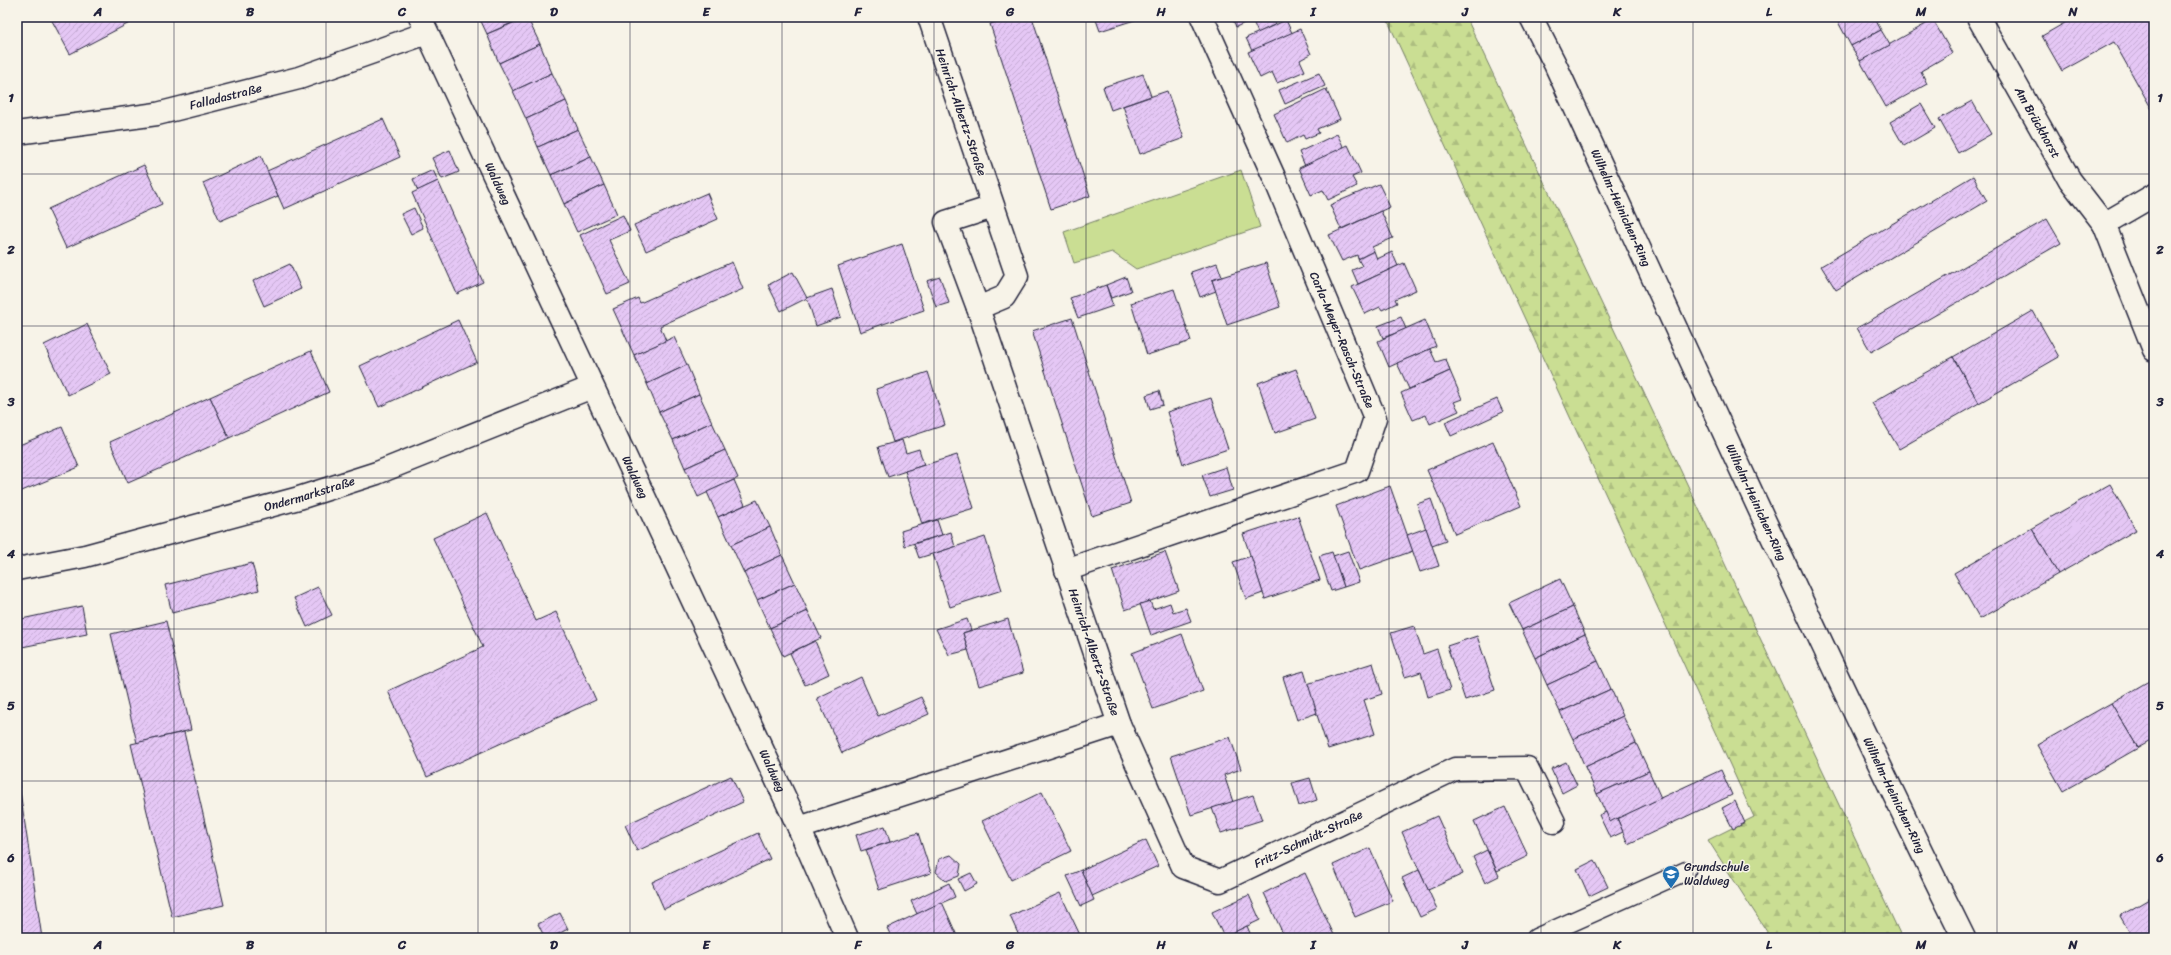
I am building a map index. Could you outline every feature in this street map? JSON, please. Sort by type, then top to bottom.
[{"type":"street","name":"Heinrich-Albertz-Straße","points":[[929,17],[1017,276],[1004,297],[978,308]]},
{"type":"street","name":"Carla-Meyer-Rasch-Straße","points":[[1066,570],[1357,471],[1375,418],[1274,177],[1202,17]]},
{"type":"street","name":"Wilhelm-Heinichen-Ring","points":[[1531,17],[1555,64],[1716,414],[1908,825],[1964,938]]},
{"type":"street","name":"Wilhelm-Heinichen-Ring","points":[[1538,17],[1555,64]]},
{"type":"street","name":"Am Brückhorst","points":[[1978,17],[2070,180],[2104,224],[2154,350]]},
{"type":"street","name":"Falladastraße","points":[[17,133],[157,114],[299,78],[424,25]]},
{"type":"street","name":"Waldweg","points":[[424,25],[799,828],[847,938]]},
{"type":"street","points":[[2104,224],[2154,195]]},
{"type":"street","name":"Heinrich-Albertz-Straße","points":[[799,828],[1119,724],[978,308],[946,222],[993,207]]},
{"type":"street","name":"Ondermarkstraße","points":[[17,569],[85,556],[299,498],[377,473],[592,387]]},
{"type":"street","name":"Fritz-Schmidt-Straße","points":[[1119,724],[1183,867],[1220,881],[1455,769],[1527,768],[1554,822]]},
{"type":"lane","points":[[1536,938],[1686,871]]},
{"type":"green space","points":[[1386,17],[1466,17],[1902,938],[1771,938],[1708,840],[1754,817]]},
{"type":"green space","points":[[1241,170],[1260,227],[1136,269],[1112,252],[1074,263],[1064,232]]},
{"type":"building","points":[[50,17],[141,17],[70,54]]},
{"type":"building","points":[[479,17],[525,17],[487,34]]},
{"type":"building","points":[[527,17],[540,44],[499,63],[487,34]]},
{"type":"building","points":[[1012,17],[1032,17],[1090,196],[1051,209],[990,24]]},
{"type":"building","points":[[1095,17],[1144,17],[1100,31]]},
{"type":"building","points":[[1232,17],[1257,17],[1236,27]]},
{"type":"building","points":[[1257,17],[1273,17],[1276,24],[1258,33],[1252,19]]},
{"type":"building","points":[[1846,17],[1874,17],[1881,30],[1851,46],[1838,22]]},
{"type":"building","points":[[2075,17],[2150,17],[2154,24],[2154,113],[2114,42],[2062,71],[2042,36]]},
{"type":"building","points":[[1286,20],[1292,33],[1252,51],[1246,38]]},
{"type":"building","points":[[1933,20],[1952,53],[1921,71],[1927,84],[1886,107],[1860,61]]},
{"type":"building","points":[[1300,29],[1311,54],[1300,60],[1305,71],[1277,83],[1272,72],[1260,78],[1248,52]]},
{"type":"building","points":[[1881,30],[1890,45],[1860,61],[1851,46]]},
{"type":"building","points":[[540,44],[552,73],[513,91],[499,63]]},
{"type":"building","points":[[552,73],[566,101],[526,119],[513,91]]},
{"type":"building","points":[[1319,73],[1325,86],[1285,104],[1279,90]]},
{"type":"building","points":[[1143,74],[1151,96],[1111,110],[1103,87]]},
{"type":"building","points":[[1326,89],[1340,119],[1317,129],[1319,133],[1305,139],[1303,135],[1287,143],[1274,114]]},
{"type":"building","points":[[1167,91],[1184,138],[1140,154],[1123,106]]},
{"type":"building","points":[[566,101],[578,129],[538,147],[526,119]]},
{"type":"building","points":[[1972,101],[1991,134],[1958,153],[1939,119]]},
{"type":"building","points":[[1921,104],[1935,128],[1904,146],[1890,122]]},
{"type":"building","points":[[383,119],[400,157],[284,209],[267,171]]},
{"type":"building","points":[[578,129],[591,157],[551,175],[538,147]]},
{"type":"building","points":[[1337,134],[1344,148],[1305,166],[1299,152]]},
{"type":"building","points":[[1348,145],[1361,173],[1352,177],[1357,186],[1328,200],[1323,190],[1311,195],[1299,168]]},
{"type":"building","points":[[450,150],[459,172],[442,179],[432,158]]},
{"type":"building","points":[[261,156],[278,196],[220,221],[203,183]]},
{"type":"building","points":[[591,157],[604,185],[564,204],[551,175]]},
{"type":"building","points":[[144,165],[162,204],[66,248],[48,209]]},
{"type":"building","points":[[433,170],[438,181],[418,191],[413,179]]},
{"type":"building","points":[[1973,176],[1987,201],[1836,290],[1821,266]]},
{"type":"building","points":[[438,181],[483,282],[457,294],[412,193]]},
{"type":"building","points":[[1379,184],[1390,207],[1341,229],[1330,205]]},
{"type":"building","points":[[604,185],[617,214],[577,232],[564,204]]},
{"type":"building","points":[[707,193],[718,219],[646,251],[634,225]]},
{"type":"building","points":[[414,208],[423,228],[411,234],[401,214]]},
{"type":"building","points":[[1381,211],[1393,238],[1372,247],[1374,251],[1358,259],[1357,255],[1342,261],[1329,235]]},
{"type":"building","points":[[623,215],[630,231],[609,240],[630,284],[607,294],[580,235]]},
{"type":"building","points":[[2047,219],[2061,243],[1871,352],[1857,328]]},
{"type":"building","points":[[902,244],[924,310],[860,332],[838,266]]},
{"type":"building","points":[[1374,251],[1377,259],[1392,252],[1398,266],[1358,284],[1352,270],[1362,266],[1358,259]]},
{"type":"building","points":[[732,262],[743,289],[660,326],[666,341],[634,355],[613,309],[638,298],[640,303]]},
{"type":"building","points":[[1217,263],[1222,277],[1212,280],[1216,291],[1200,297],[1191,272]]},
{"type":"building","points":[[1266,263],[1280,307],[1227,325],[1212,280]]},
{"type":"building","points":[[1404,263],[1416,290],[1395,299],[1397,303],[1382,310],[1380,307],[1365,314],[1352,287]]},
{"type":"building","points":[[290,264],[301,289],[264,306],[253,281]]},
{"type":"building","points":[[793,272],[807,298],[781,311],[768,285]]},
{"type":"building","points":[[940,277],[949,303],[936,307],[927,281]]},
{"type":"building","points":[[1126,277],[1131,291],[1111,298],[1106,285]]},
{"type":"building","points":[[1106,285],[1113,306],[1078,318],[1070,298]]},
{"type":"building","points":[[832,289],[841,317],[816,326],[807,298]]},
{"type":"building","points":[[1174,289],[1191,341],[1147,355],[1131,303]]},
{"type":"building","points":[[2033,311],[2059,357],[1979,403],[1953,357]]},
{"type":"building","points":[[1401,317],[1406,329],[1383,338],[1378,326]]},
{"type":"building","points":[[1072,318],[1131,503],[1092,516],[1032,331]]},
{"type":"building","points":[[458,320],[477,362],[379,407],[360,366]]},
{"type":"building","points":[[1425,320],[1436,346],[1389,367],[1378,341]]},
{"type":"building","points":[[87,324],[111,374],[68,395],[44,345]]},
{"type":"building","points":[[674,337],[687,365],[647,384],[634,355]]},
{"type":"building","points":[[1430,349],[1436,362],[1446,359],[1450,371],[1409,389],[1397,363]]},
{"type":"building","points":[[311,351],[329,392],[229,438],[210,397]]},
{"type":"building","points":[[1953,357],[1979,403],[1899,449],[1872,403]]},
{"type":"building","points":[[687,365],[699,394],[659,412],[647,384]]},
{"type":"building","points":[[1296,369],[1315,419],[1275,433],[1258,383]]},
{"type":"building","points":[[1450,371],[1462,399],[1454,402],[1459,411],[1430,424],[1426,415],[1413,420],[1401,393]]},
{"type":"building","points":[[928,372],[945,425],[893,442],[876,389]]},
{"type":"building","points":[[1159,391],[1163,405],[1150,409],[1146,395]]},
{"type":"building","points":[[699,394],[712,422],[673,440],[659,412]]},
{"type":"building","points":[[210,397],[229,438],[128,483],[110,442]]},
{"type":"building","points":[[1211,398],[1228,449],[1183,464],[1167,412]]},
{"type":"building","points":[[1497,399],[1503,412],[1451,436],[1445,422]]},
{"type":"building","points":[[712,422],[725,450],[685,468],[673,440]]},
{"type":"building","points":[[62,427],[79,467],[17,493],[17,446]]},
{"type":"building","points":[[902,440],[906,453],[919,449],[924,465],[888,477],[878,447]]},
{"type":"building","points":[[1493,442],[1521,506],[1455,534],[1427,470]]},
{"type":"building","points":[[725,450],[738,478],[698,497],[685,468]]},
{"type":"building","points":[[957,455],[974,508],[922,524],[905,471]]},
{"type":"building","points":[[1226,467],[1233,490],[1210,497],[1202,475]]},
{"type":"building","points":[[734,480],[745,505],[718,517],[707,492]]},
{"type":"building","points":[[2110,484],[2136,530],[2058,574],[2032,528]]},
{"type":"building","points":[[1390,486],[1413,551],[1359,570],[1336,506]]},
{"type":"building","points":[[1431,499],[1446,541],[1432,546],[1417,504]]},
{"type":"building","points":[[757,500],[770,527],[731,545],[718,517]]},
{"type":"building","points":[[487,513],[536,621],[556,612],[596,700],[427,777],[388,691],[483,647],[433,538]]},
{"type":"building","points":[[1298,516],[1320,580],[1265,599],[1243,534]]},
{"type":"building","points":[[937,520],[942,535],[905,546],[901,531]]},
{"type":"building","points":[[770,527],[782,555],[744,573],[731,545]]},
{"type":"building","points":[[1426,528],[1439,566],[1420,572],[1407,535]]},
{"type":"building","points":[[2032,528],[2058,574],[1980,619],[1954,573]]},
{"type":"building","points":[[951,532],[955,547],[919,558],[914,544]]},
{"type":"building","points":[[985,537],[1002,590],[950,607],[933,554]]},
{"type":"building","points":[[1348,551],[1359,582],[1344,587],[1333,556]]},
{"type":"building","points":[[1165,552],[1179,591],[1125,610],[1112,570]]},
{"type":"building","points":[[1332,552],[1344,587],[1331,591],[1319,556]]},
{"type":"building","points":[[782,555],[795,583],[757,600],[744,573]]},
{"type":"building","points":[[1251,556],[1263,593],[1246,599],[1233,562]]},
{"type":"building","points":[[252,563],[259,590],[172,613],[165,585]]},
{"type":"building","points":[[1560,579],[1573,607],[1522,630],[1509,603]]},
{"type":"building","points":[[795,583],[808,611],[770,628],[757,600]]},
{"type":"building","points":[[318,587],[332,615],[307,627],[294,598]]},
{"type":"building","points":[[1150,601],[1153,609],[1170,603],[1173,612],[1186,608],[1191,621],[1151,635],[1140,604]]},
{"type":"building","points":[[82,606],[87,634],[17,648],[17,620]]},
{"type":"building","points":[[1573,607],[1585,634],[1535,658],[1522,630]]},
{"type":"building","points":[[808,611],[821,638],[783,656],[770,628]]},
{"type":"building","points":[[967,619],[971,630],[963,633],[968,650],[949,655],[936,629]]},
{"type":"building","points":[[1008,619],[1023,673],[979,686],[963,633]]},
{"type":"building","points":[[166,621],[191,730],[137,743],[111,634]]},
{"type":"building","points":[[1414,626],[1423,654],[1437,649],[1450,690],[1428,697],[1421,672],[1405,677],[1391,633]]},
{"type":"building","points":[[1182,634],[1203,691],[1153,709],[1132,653]]},
{"type":"building","points":[[1585,634],[1598,661],[1547,685],[1535,658]]},
{"type":"building","points":[[1477,636],[1495,690],[1465,700],[1447,646]]},
{"type":"building","points":[[815,641],[829,674],[805,685],[790,653]]},
{"type":"building","points":[[1598,661],[1611,689],[1560,712],[1547,685]]},
{"type":"building","points":[[1373,663],[1382,694],[1364,700],[1375,734],[1328,749],[1307,684]]},
{"type":"building","points":[[1304,671],[1317,713],[1297,720],[1283,677]]},
{"type":"building","points":[[861,677],[878,716],[921,697],[929,714],[842,753],[817,698]]},
{"type":"building","points":[[2154,678],[2154,739],[2138,748],[2111,703]]},
{"type":"building","points":[[1611,689],[1623,716],[1573,739],[1560,712]]},
{"type":"building","points":[[2111,703],[2138,748],[2063,791],[2037,745]]},
{"type":"building","points":[[1623,716],[1636,743],[1585,767],[1573,739]]},
{"type":"building","points":[[184,732],[224,905],[172,917],[131,744]]},
{"type":"building","points":[[1230,737],[1241,769],[1224,775],[1233,802],[1191,815],[1171,756]]},
{"type":"building","points":[[1636,743],[1649,771],[1597,794],[1585,767]]},
{"type":"building","points":[[1566,762],[1577,785],[1562,793],[1551,769]]},
{"type":"building","points":[[1721,770],[1732,795],[1628,844],[1617,818]]},
{"type":"building","points":[[17,771],[42,938],[17,938]]},
{"type":"building","points":[[1649,771],[1661,798],[1610,822],[1597,794]]},
{"type":"building","points":[[731,776],[743,802],[637,851],[625,825]]},
{"type":"building","points":[[1310,778],[1317,800],[1299,806],[1292,783]]},
{"type":"building","points":[[1042,792],[1071,851],[1011,880],[982,821]]},
{"type":"building","points":[[1253,795],[1262,820],[1221,833],[1212,808]]},
{"type":"building","points":[[1735,801],[1745,823],[1733,829],[1722,808]]},
{"type":"building","points":[[1505,807],[1528,856],[1497,871],[1474,821]]},
{"type":"building","points":[[1606,812],[1610,822],[1617,818],[1623,832],[1610,838],[1599,815]]},
{"type":"building","points":[[1437,816],[1463,874],[1428,890],[1402,832]]},
{"type":"building","points":[[885,826],[890,842],[861,851],[856,835]]},
{"type":"building","points":[[758,833],[770,859],[664,909],[652,882]]},
{"type":"building","points":[[918,833],[931,873],[879,890],[866,850]]},
{"type":"building","points":[[1146,840],[1158,866],[1092,896],[1081,870]]},
{"type":"building","points":[[1370,848],[1393,901],[1355,917],[1333,865]]},
{"type":"building","points":[[1487,850],[1499,876],[1485,883],[1473,857]]},
{"type":"building","points":[[951,855],[961,864],[959,876],[946,881],[936,872],[939,859]]},
{"type":"building","points":[[1595,860],[1608,887],[1589,896],[1577,869]]},
{"type":"building","points":[[1081,870],[1094,900],[1081,906],[1067,876]]},
{"type":"building","points":[[1419,870],[1437,909],[1420,917],[1402,878]]},
{"type":"building","points":[[971,873],[977,884],[964,891],[958,879]]},
{"type":"building","points":[[1305,873],[1334,935],[1328,938],[1285,938],[1264,893]]},
{"type":"building","points":[[949,883],[955,897],[917,914],[911,901]]},
{"type":"building","points":[[1060,893],[1081,937],[1020,938],[1010,916]]},
{"type":"building","points":[[1249,895],[1260,920],[1224,937],[1212,912]]},
{"type":"building","points":[[2154,896],[2154,938],[2133,938],[2120,916]]},
{"type":"building","points":[[942,902],[958,938],[892,938],[887,928]]},
{"type":"building","points":[[560,913],[568,929],[550,938],[545,938],[538,924]]},
{"type":"building","points":[[1247,926],[1252,938],[1221,938],[1224,937]]},
{"type":"place","name":"Grundschule Waldweg","points":[[1671,889]]}]
